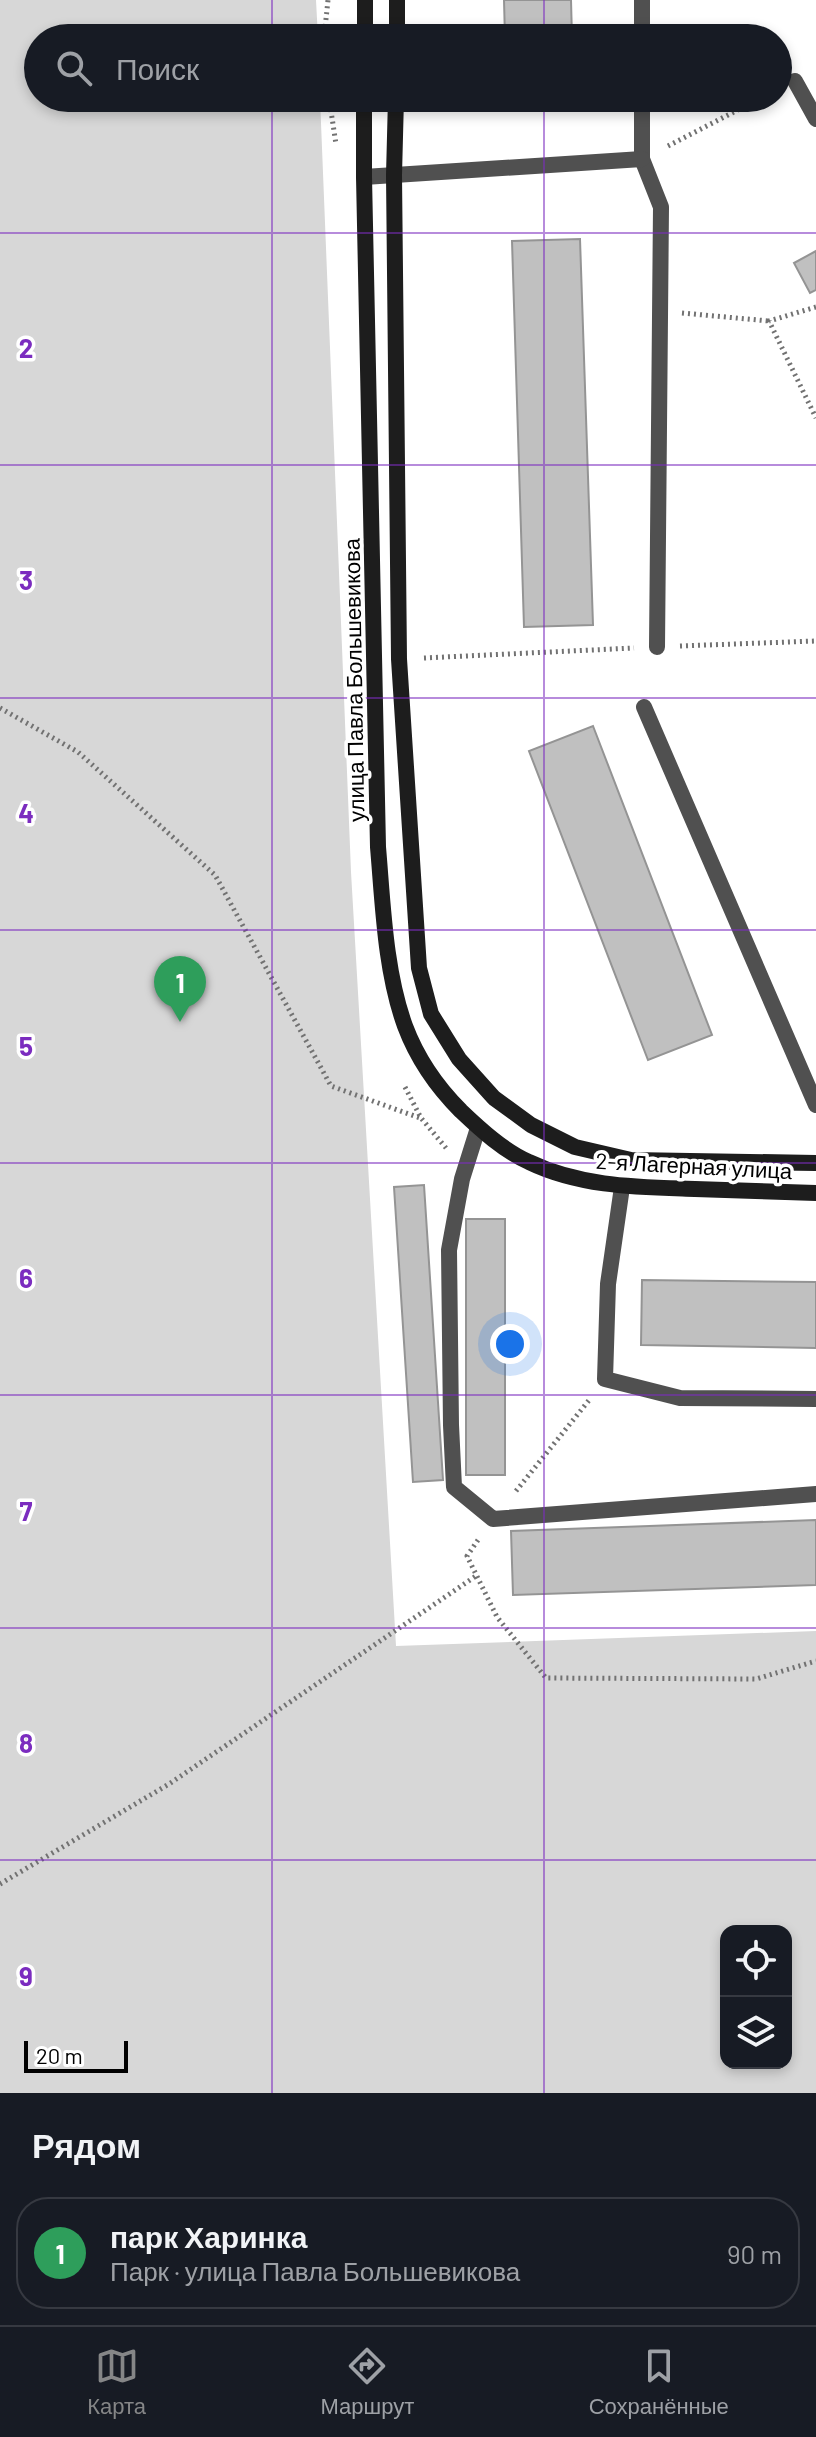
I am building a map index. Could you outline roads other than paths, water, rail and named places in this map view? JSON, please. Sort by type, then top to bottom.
[{"type":"main road","points":[[365,0],[365,24]]},
{"type":"main road","points":[[397,0],[397,24]]},
{"type":"main road","name":"улица Павла Большевикова","points":[[364,112],[378,847],[385,929],[396,994],[405,1027],[445,1095],[478,1128],[527,1162],[570,1178]]},
{"type":"main road","points":[[394,175],[396,112]]},
{"type":"main road","name":"2-я Лагерная улица","points":[[394,175],[399,659],[419,968],[431,1014],[459,1059],[494,1098],[531,1125],[575,1147],[631,1160],[816,1163]]},
{"type":"main road","name":"2-я Лагерная улица","points":[[570,1178],[622,1187],[816,1193]]},
{"type":"lane","points":[[642,0],[642,24]]},
{"type":"lane","points":[[795,81],[816,119]]},
{"type":"lane","points":[[642,112],[642,159],[661,207],[657,647]]},
{"type":"lane","points":[[364,177],[642,159]]},
{"type":"lane","points":[[644,707],[816,1105]]},
{"type":"lane","points":[[478,1128],[462,1179],[449,1250],[454,1487],[493,1519],[816,1494]]},
{"type":"lane","points":[[622,1187],[608,1284],[605,1379],[680,1398],[816,1399]]},
{"type":"place","name":"парк Харинка","points":[[180,1022]]}]
